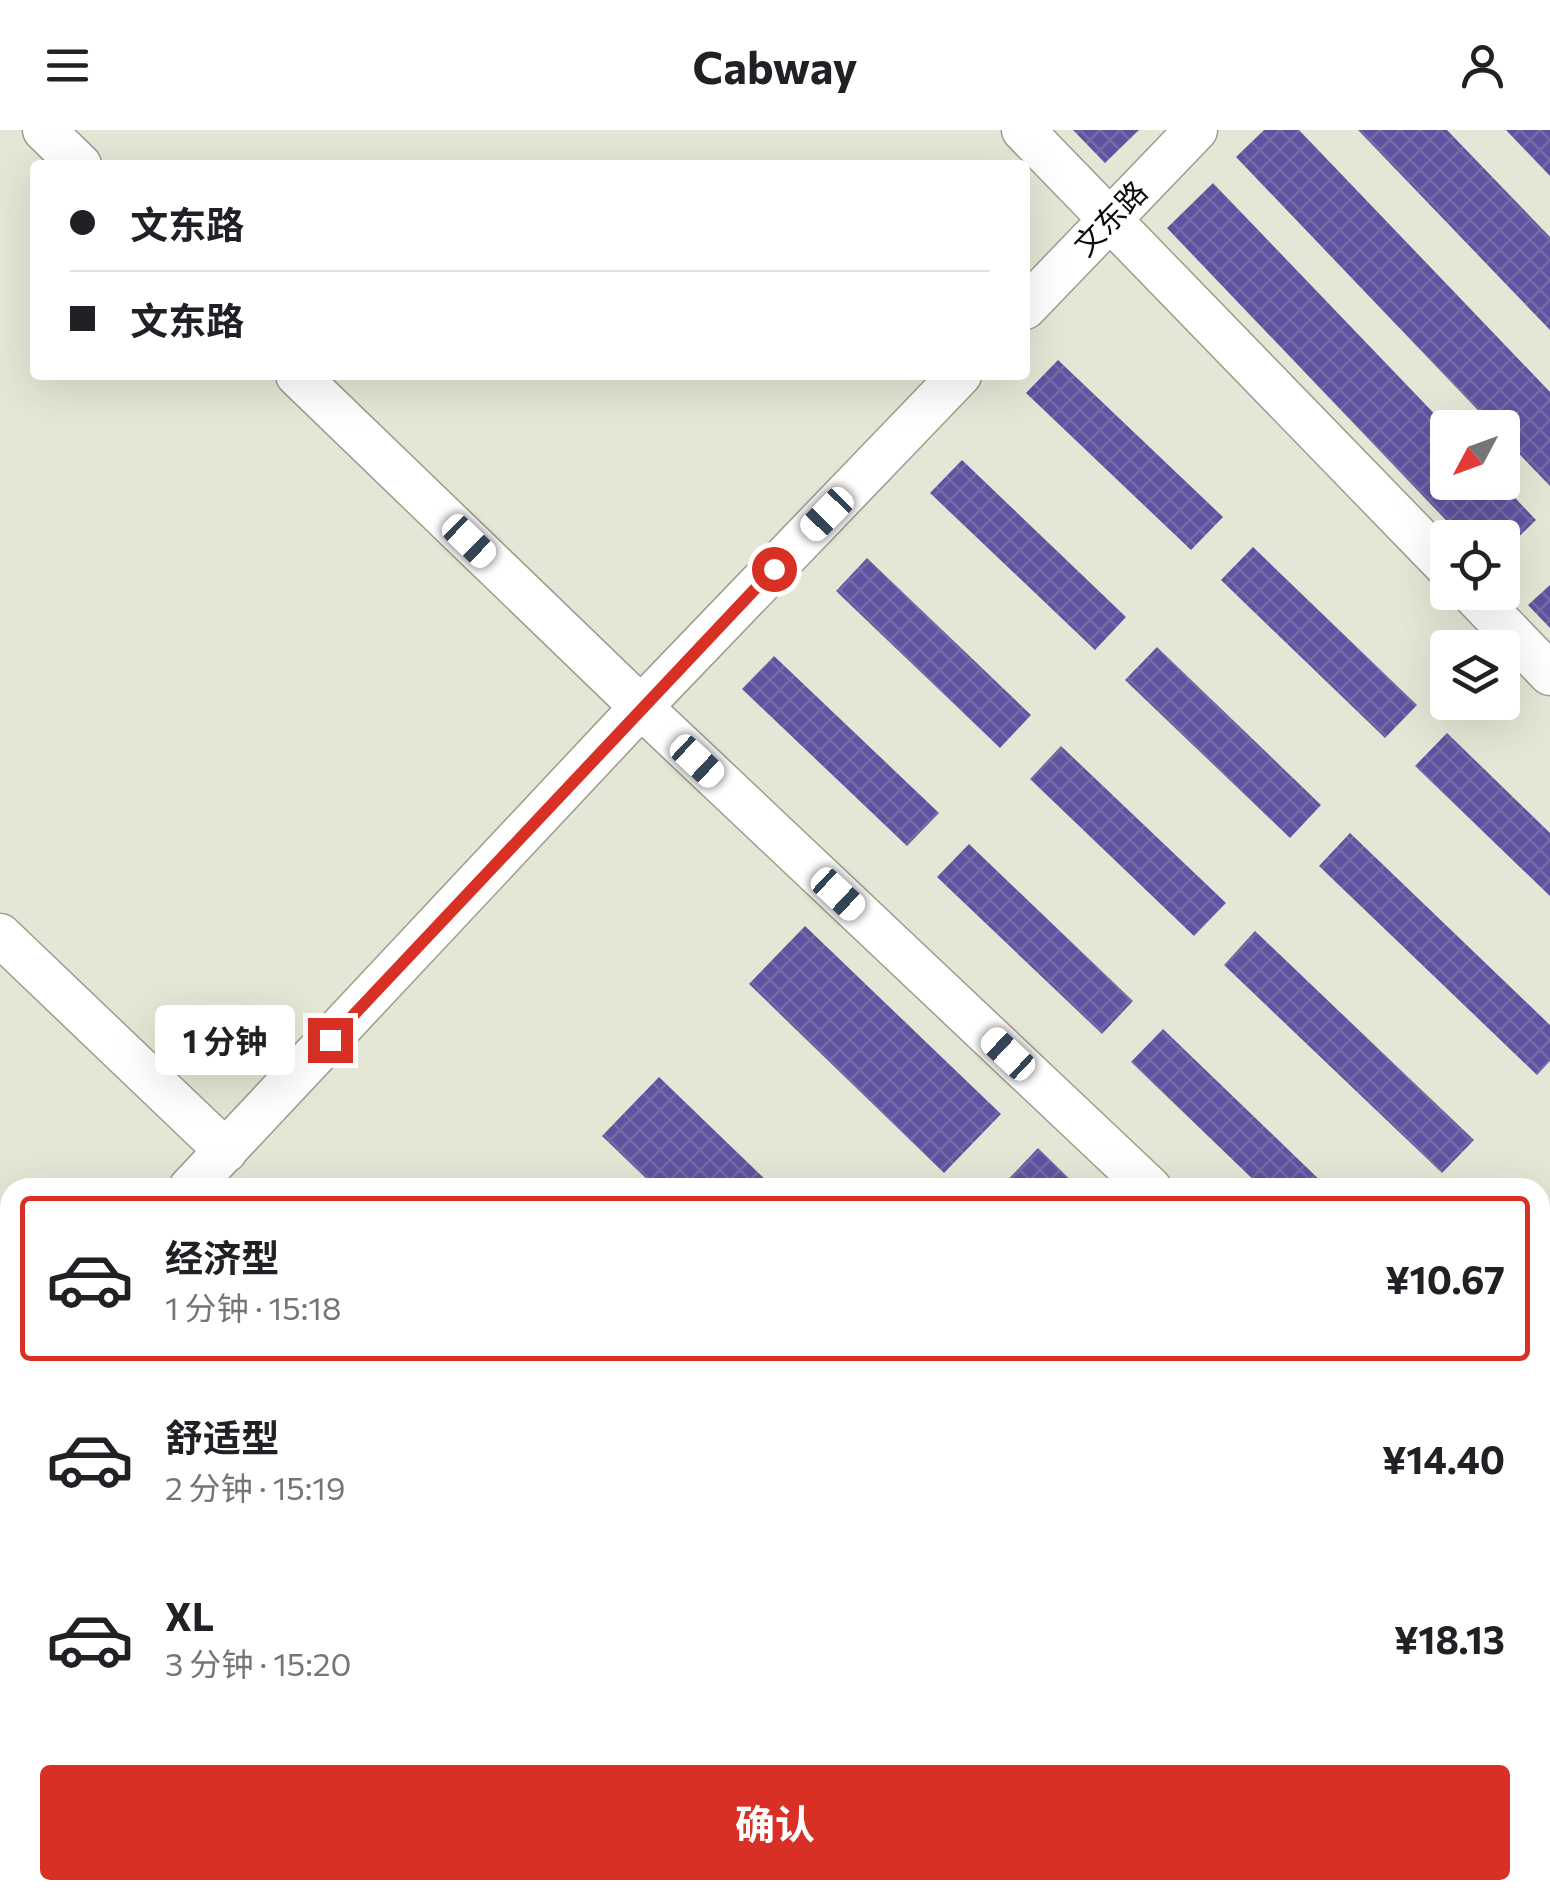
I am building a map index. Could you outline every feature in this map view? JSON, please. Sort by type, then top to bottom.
[{"type":"street","points":[[44,130],[75,160]]},
{"type":"street","points":[[1023,130],[1430,549]]},
{"type":"street","name":"文东路","points":[[1030,303],[1196,130]]},
{"type":"street","points":[[302,380],[640,708],[1139,1178]]},
{"type":"street","points":[[200,1178],[640,708],[955,380]]},
{"type":"street","points":[[1488,610],[1550,674]]},
{"type":"street","points":[[0,936],[226,1151]]},
{"type":"building","points":[[1073,130],[1139,130],[1105,163]]},
{"type":"building","points":[[1264,130],[1299,130],[1550,392],[1550,486],[1520,455],[1520,410],[1478,410],[1236,157]]},
{"type":"building","points":[[1358,130],[1447,130],[1550,237],[1550,330]]},
{"type":"building","points":[[1506,130],[1550,130],[1550,176]]},
{"type":"building","points":[[1213,183],[1431,410],[1430,500],[1517,500],[1536,520],[1520,536],[1520,520],[1446,520],[1167,228]]},
{"type":"building","points":[[1058,360],[1223,517],[1191,550],[1026,393]]},
{"type":"building","points":[[962,460],[1126,617],[1095,650],[930,493]]},
{"type":"building","points":[[1253,547],[1417,705],[1385,738],[1221,580]]},
{"type":"building","points":[[867,558],[1031,715],[1000,748],[836,591]]},
{"type":"building","points":[[1550,585],[1550,628],[1528,605]]},
{"type":"building","points":[[1157,647],[1321,805],[1290,838],[1125,680]]},
{"type":"building","points":[[774,656],[939,813],[907,846],[742,689]]},
{"type":"building","points":[[1447,733],[1550,833],[1550,896],[1415,766]]},
{"type":"building","points":[[1061,746],[1226,903],[1194,936],[1030,779]]},
{"type":"building","points":[[1350,833],[1550,1025],[1550,1061],[1537,1075],[1319,866]]},
{"type":"building","points":[[969,844],[1133,1001],[1102,1034],[937,877]]},
{"type":"building","points":[[805,926],[1001,1114],[944,1173],[749,984]]},
{"type":"building","points":[[1255,931],[1474,1140],[1442,1173],[1224,965]]},
{"type":"building","points":[[1163,1029],[1318,1178],[1252,1178],[1131,1062]]},
{"type":"building","points":[[659,1077],[764,1178],[646,1178],[602,1136]]},
{"type":"building","points":[[1038,1148],[1069,1178],[1010,1178]]},
{"type":"route","points":[[330,1040],[774,569]]}]
